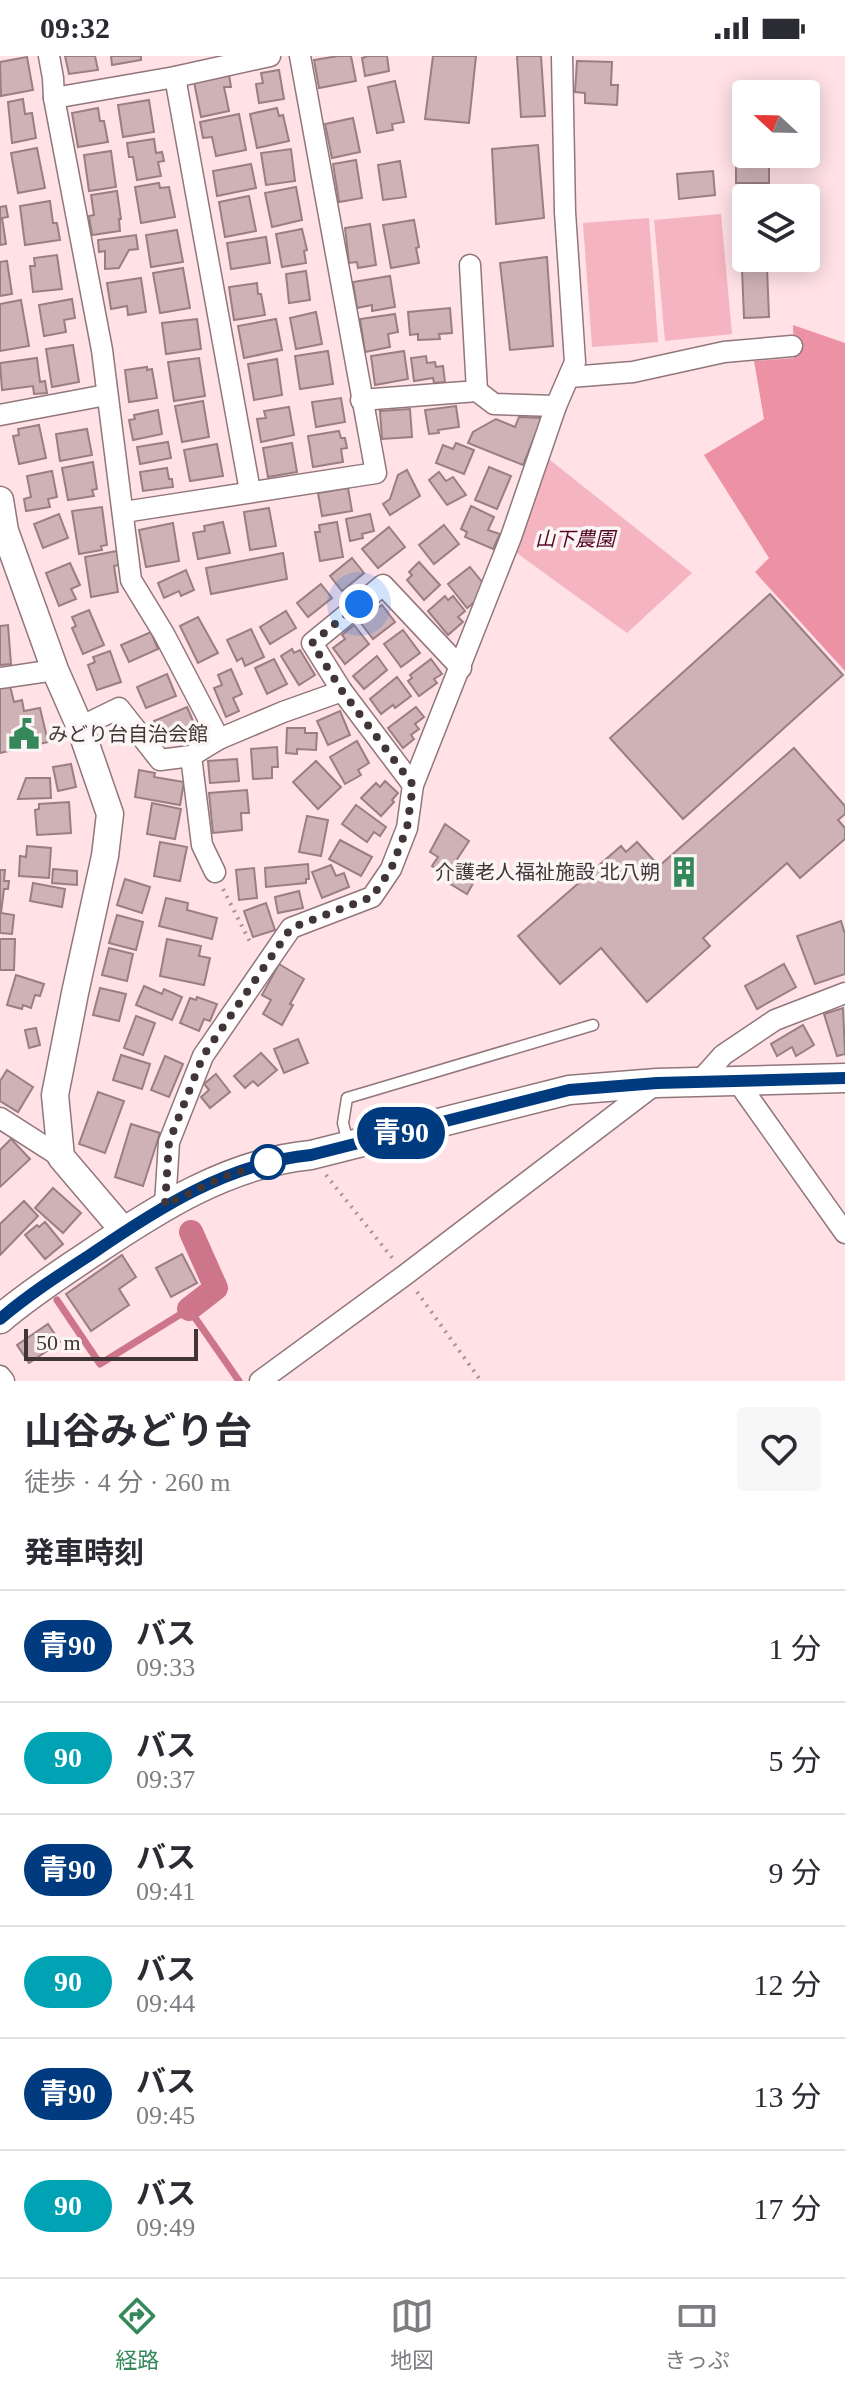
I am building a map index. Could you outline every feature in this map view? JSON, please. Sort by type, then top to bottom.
[{"type":"main road","points":[[0,1319],[165,1205],[223,1177],[282,1158],[349,1146],[569,1090],[657,1083],[845,1078]]},
{"type":"street","points":[[49,56],[54,98],[102,350],[131,580],[164,634],[219,739]]},
{"type":"street","points":[[54,98],[175,77],[270,56]]},
{"type":"street","points":[[124,512],[376,473],[300,56]]},
{"type":"street","points":[[165,1205],[169,1142],[203,1056],[291,928],[372,897],[391,869],[407,828],[413,785],[461,668],[556,406],[570,377],[575,362],[565,212],[562,56]]},
{"type":"street","points":[[175,77],[250,491]]},
{"type":"street","points":[[470,265],[477,391]]},
{"type":"street","points":[[570,377],[633,372],[724,352],[792,346]]},
{"type":"street","points":[[361,400],[477,391],[494,404],[556,406]]},
{"type":"street","points":[[0,415],[106,395]]},
{"type":"street","points":[[0,500],[2,532],[80,727],[110,814],[105,856],[55,1095],[61,1157]]},
{"type":"street","points":[[413,785],[342,691],[312,643],[383,585],[461,668]]},
{"type":"street","points":[[0,678],[55,670]]},
{"type":"street","points":[[80,727],[119,708],[160,760],[191,756],[219,739],[342,691]]},
{"type":"street","points":[[191,756],[202,845],[215,872]]},
{"type":"street","points":[[699,1082],[723,1055],[775,1020],[845,993]]},
{"type":"street","points":[[737,1081],[845,1233]]},
{"type":"street","points":[[260,1381],[657,1083]]},
{"type":"street","points":[[0,1118],[61,1157],[124,1231]]},
{"type":"lane","points":[[349,1146],[343,1123],[347,1098],[593,1025]]},
{"type":"path","points":[[215,872],[264,969]]},
{"type":"green space","points":[[721,214],[732,334],[665,341],[654,220]]},
{"type":"green space","points":[[649,218],[658,342],[592,347],[583,223]]},
{"type":"green space","name":"山下農園","points":[[545,456],[692,573],[627,633],[514,551]]},
{"type":"shaded area","points":[[793,325],[845,343],[845,671],[755,572],[769,558],[704,455],[764,419],[754,361],[794,358]]},
{"type":"building","points":[[65,56],[95,56],[98,70],[69,74]]},
{"type":"building","points":[[111,56],[141,56],[141,60],[112,65]]},
{"type":"building","points":[[351,56],[356,81],[319,88],[314,60]]},
{"type":"building","points":[[387,56],[389,71],[365,76],[362,58]]},
{"type":"building","points":[[433,56],[476,56],[469,123],[425,119]]},
{"type":"building","points":[[517,56],[541,56],[545,116],[521,117]]},
{"type":"building","points":[[27,57],[33,90],[1,96],[0,62]]},
{"type":"building","points":[[577,61],[612,62],[611,85],[618,85],[617,105],[585,103],[585,93],[575,92]]},
{"type":"building","points":[[279,70],[284,99],[259,103],[256,84],[263,83],[261,73]]},
{"type":"building","points":[[229,75],[231,87],[224,87],[229,111],[201,117],[194,82]]},
{"type":"building","points":[[395,81],[404,122],[392,124],[393,130],[377,133],[368,87]]},
{"type":"building","points":[[23,99],[25,114],[32,113],[36,138],[12,143],[8,102]]},
{"type":"building","points":[[149,100],[154,132],[123,137],[118,105]]},
{"type":"building","points":[[98,108],[108,142],[78,147],[72,113]]},
{"type":"building","points":[[277,108],[279,116],[283,115],[289,141],[257,148],[250,114]]},
{"type":"building","points":[[239,114],[246,150],[216,156],[212,137],[203,138],[200,122]]},
{"type":"building","points":[[353,118],[360,152],[332,158],[325,124]]},
{"type":"building","points":[[154,139],[156,153],[162,152],[164,161],[158,162],[161,176],[137,180],[127,143]]},
{"type":"building","points":[[538,145],[544,218],[496,224],[492,149]]},
{"type":"building","points":[[37,148],[45,188],[18,193],[11,153]]},
{"type":"building","points":[[291,149],[295,181],[266,185],[261,153]]},
{"type":"building","points":[[111,151],[116,187],[89,191],[84,155]]},
{"type":"building","points":[[356,160],[362,198],[339,202],[333,164]]},
{"type":"building","points":[[400,161],[406,197],[383,200],[378,165]]},
{"type":"building","points":[[251,164],[256,188],[217,196],[213,171]]},
{"type":"building","points":[[736,168],[769,168],[769,183],[736,183]]},
{"type":"building","points":[[713,171],[715,195],[679,199],[677,174]]},
{"type":"building","points":[[159,183],[160,188],[169,187],[175,217],[141,223],[135,187]]},
{"type":"building","points":[[296,187],[302,220],[272,227],[265,193]]},
{"type":"building","points":[[117,191],[120,231],[92,235],[89,216],[94,215],[91,195]]},
{"type":"building","points":[[249,196],[256,231],[225,237],[219,202]]},
{"type":"building","points":[[50,201],[53,223],[57,223],[60,240],[25,245],[20,206]]},
{"type":"building","points":[[6,206],[8,217],[2,218],[6,244],[0,245],[0,207]]},
{"type":"building","points":[[414,220],[419,263],[391,268],[383,225]]},
{"type":"building","points":[[370,224],[376,265],[358,268],[357,262],[349,263],[345,228]]},
{"type":"building","points":[[302,229],[307,250],[304,251],[306,263],[282,267],[276,234]]},
{"type":"building","points":[[177,230],[183,262],[151,267],[146,235]]},
{"type":"building","points":[[136,235],[138,249],[129,250],[119,268],[105,269],[105,251],[99,252],[98,240]]},
{"type":"building","points":[[266,237],[270,263],[231,269],[227,243]]},
{"type":"building","points":[[57,255],[62,289],[33,292],[30,266],[35,266],[34,258]]},
{"type":"building","points":[[547,257],[553,346],[510,350],[500,263]]},
{"type":"building","points":[[7,261],[12,294],[0,296],[0,262]]},
{"type":"building","points":[[183,268],[190,308],[160,313],[153,273]]},
{"type":"building","points":[[306,271],[310,300],[289,303],[286,274]]},
{"type":"building","points":[[742,272],[767,272],[769,317],[744,318]]},
{"type":"building","points":[[390,276],[395,307],[372,311],[372,305],[357,308],[353,282]]},
{"type":"building","points":[[141,278],[146,312],[128,315],[127,306],[111,309],[107,283]]},
{"type":"building","points":[[257,283],[265,315],[234,320],[229,287]]},
{"type":"building","points":[[72,299],[75,318],[64,320],[66,332],[44,336],[39,305]]},
{"type":"building","points":[[21,300],[29,346],[0,351],[0,304]]},
{"type":"building","points":[[450,308],[452,333],[439,334],[440,339],[418,340],[418,334],[410,335],[408,312]]},
{"type":"building","points":[[316,312],[322,344],[296,349],[290,318]]},
{"type":"building","points":[[395,314],[398,332],[388,334],[390,347],[365,352],[360,319]]},
{"type":"building","points":[[197,319],[201,349],[166,354],[162,323]]},
{"type":"building","points":[[276,319],[282,350],[244,358],[238,326]]},
{"type":"building","points":[[73,345],[79,382],[52,387],[46,349]]},
{"type":"building","points":[[328,351],[333,384],[300,389],[295,356]]},
{"type":"building","points":[[404,351],[408,379],[375,385],[371,356]]},
{"type":"building","points":[[426,356],[427,363],[435,362],[436,367],[443,366],[445,382],[434,383],[433,378],[414,381],[411,358]]},
{"type":"building","points":[[37,358],[40,382],[45,381],[47,393],[34,394],[33,386],[2,390],[0,363]]},
{"type":"building","points":[[199,358],[205,396],[174,401],[168,362]]},
{"type":"building","points":[[277,359],[282,395],[254,400],[248,364]]},
{"type":"building","points":[[147,367],[147,370],[152,369],[157,398],[129,402],[125,370]]},
{"type":"building","points":[[341,398],[345,422],[316,427],[312,402]]},
{"type":"building","points":[[203,401],[209,437],[182,442],[175,406]]},
{"type":"building","points":[[456,406],[459,427],[429,434],[425,410]]},
{"type":"building","points":[[289,407],[294,435],[261,442],[257,419],[266,418],[264,411]]},
{"type":"building","points":[[410,409],[412,437],[382,439],[380,411]]},
{"type":"building","points":[[158,410],[162,434],[133,440],[129,420],[135,419],[134,415]]},
{"type":"building","points":[[519,417],[542,418],[523,465],[468,443],[473,432],[496,419],[515,427]]},
{"type":"building","points":[[39,425],[46,458],[19,464],[13,436],[19,435],[18,429]]},
{"type":"building","points":[[87,429],[92,455],[60,461],[56,434]]},
{"type":"building","points":[[339,431],[341,438],[345,438],[347,448],[341,449],[343,462],[313,467],[308,436]]},
{"type":"building","points":[[168,442],[171,458],[140,464],[137,447]]},
{"type":"building","points":[[292,443],[297,472],[268,477],[263,448]]},
{"type":"building","points":[[456,443],[474,450],[464,474],[436,463],[443,445],[453,449]]},
{"type":"building","points":[[217,444],[223,476],[190,481],[184,450]]},
{"type":"building","points":[[93,462],[97,489],[92,490],[94,496],[68,500],[62,468]]},
{"type":"building","points":[[489,467],[511,476],[497,509],[475,500]]},
{"type":"building","points":[[167,468],[173,487],[143,491],[140,472]]},
{"type":"building","points":[[407,470],[420,496],[390,515],[383,504],[390,499],[398,475]]},
{"type":"building","points":[[52,471],[57,497],[48,499],[50,507],[26,511],[24,499],[31,497],[27,476]]},
{"type":"building","points":[[439,472],[446,481],[453,477],[466,495],[447,505],[429,480]]},
{"type":"building","points":[[348,488],[352,511],[322,516],[318,493]]},
{"type":"building","points":[[471,506],[494,517],[488,530],[500,534],[493,549],[465,537],[467,532],[461,529]]},
{"type":"building","points":[[102,507],[107,545],[101,546],[102,550],[79,554],[72,511]]},
{"type":"building","points":[[269,508],[276,546],[250,550],[244,512]]},
{"type":"building","points":[[59,514],[68,538],[43,548],[34,524]]},
{"type":"building","points":[[370,514],[374,531],[350,541],[346,519]]},
{"type":"building","points":[[223,522],[230,553],[198,559],[193,533],[205,531],[204,526]]},
{"type":"building","points":[[337,522],[343,557],[320,561],[315,532],[320,532],[319,525]]},
{"type":"building","points":[[173,523],[179,561],[146,567],[139,530]]},
{"type":"building","points":[[444,525],[459,544],[434,564],[419,545]]},
{"type":"building","points":[[389,527],[405,547],[378,568],[362,549]]},
{"type":"building","points":[[117,551],[119,565],[114,566],[118,592],[91,597],[85,557]]},
{"type":"building","points":[[283,553],[287,579],[211,594],[206,568]]},
{"type":"building","points":[[352,558],[364,573],[342,591],[330,576]]},
{"type":"building","points":[[419,562],[440,585],[424,600],[407,580],[412,575],[409,572]]},
{"type":"building","points":[[70,563],[80,585],[71,589],[76,599],[59,606],[46,573]]},
{"type":"building","points":[[470,567],[486,587],[482,596],[467,608],[448,584]]},
{"type":"building","points":[[186,570],[194,590],[181,596],[179,591],[164,598],[158,583]]},
{"type":"building","points":[[321,584],[332,598],[308,617],[297,603]]},
{"type":"building","points":[[770,594],[843,675],[683,819],[610,738]]},
{"type":"building","points":[[445,596],[448,600],[453,596],[465,611],[458,617],[463,622],[448,635],[428,611]]},
{"type":"building","points":[[382,605],[395,622],[373,639],[360,622]]},
{"type":"building","points":[[89,610],[104,645],[83,654],[72,628],[76,626],[72,617]]},
{"type":"building","points":[[286,611],[296,628],[270,644],[260,627]]},
{"type":"building","points":[[198,617],[218,653],[198,663],[180,626]]},
{"type":"building","points":[[8,625],[11,664],[0,665],[0,626]]},
{"type":"building","points":[[354,625],[369,644],[345,664],[333,648],[345,639],[342,635]]},
{"type":"building","points":[[251,629],[264,657],[245,666],[242,658],[237,661],[227,640]]},
{"type":"building","points":[[403,630],[420,653],[401,667],[384,644]]},
{"type":"building","points":[[151,632],[158,649],[129,662],[121,645]]},
{"type":"building","points":[[292,649],[294,653],[300,650],[315,675],[299,685],[281,656]]},
{"type":"building","points":[[110,651],[121,682],[97,690],[88,665],[95,662],[93,657]]},
{"type":"building","points":[[377,656],[387,670],[364,689],[353,676]]},
{"type":"building","points":[[274,659],[287,684],[267,694],[255,668]]},
{"type":"building","points":[[431,659],[442,674],[434,679],[437,683],[419,696],[408,681],[412,678],[410,675]]},
{"type":"building","points":[[231,669],[242,694],[233,698],[239,711],[226,717],[214,688],[222,685],[218,675]]},
{"type":"building","points":[[167,674],[176,696],[146,708],[137,687]]},
{"type":"building","points":[[397,677],[411,696],[381,714],[370,699]]},
{"type":"building","points":[[10,686],[14,702],[22,700],[24,711],[40,708],[48,742],[0,753],[0,688]]},
{"type":"building","points":[[187,707],[196,728],[173,738],[172,735],[162,739],[154,721]]},
{"type":"building","points":[[416,707],[424,717],[415,724],[419,729],[411,735],[414,739],[403,748],[388,728]]},
{"type":"building","points":[[340,711],[350,735],[328,745],[317,721]]},
{"type":"building","points":[[287,728],[305,728],[305,733],[317,733],[316,750],[297,749],[297,754],[286,753]]},
{"type":"building","points":[[357,741],[369,763],[358,770],[361,775],[345,784],[330,757]]},
{"type":"building","points":[[277,747],[278,767],[272,767],[272,778],[253,779],[251,749]]},
{"type":"building","name":"介護老人福祉施設 北八朔","points":[[794,748],[845,806],[845,814],[838,820],[845,828],[845,839],[800,878],[787,863],[703,938],[710,946],[647,1002],[601,948],[560,984],[518,936],[621,846],[626,852],[637,842],[659,866]]},
{"type":"building","points":[[237,759],[239,781],[210,783],[208,761]]},
{"type":"building","points":[[316,761],[341,787],[318,809],[293,782]]},
{"type":"building","points":[[71,764],[76,787],[58,791],[53,767]]},
{"type":"building","points":[[139,770],[155,773],[154,777],[184,782],[180,805],[135,797]]},
{"type":"building","points":[[26,778],[50,778],[51,798],[18,799]]},
{"type":"building","points":[[385,781],[398,793],[381,816],[361,798],[376,783],[380,787]]},
{"type":"building","points":[[247,790],[249,813],[241,813],[242,830],[213,833],[209,793]]},
{"type":"building","points":[[69,802],[71,833],[37,835],[35,810],[39,809],[39,804]]},
{"type":"building","points":[[152,803],[181,809],[175,839],[147,834]]},
{"type":"building","points":[[356,805],[386,827],[380,836],[374,832],[367,842],[342,824]]},
{"type":"building","points":[[307,816],[328,820],[321,856],[299,852]]},
{"type":"building","points":[[445,824],[469,841],[446,876],[432,866],[438,857],[430,852]]},
{"type":"building","points":[[340,840],[372,857],[361,876],[329,859]]},
{"type":"building","points":[[160,842],[187,847],[180,881],[154,876]]},
{"type":"building","points":[[27,846],[51,848],[49,878],[19,876],[20,856],[26,857]]},
{"type":"building","points":[[308,864],[309,879],[306,883],[266,887],[265,868]]},
{"type":"building","points":[[331,865],[336,876],[344,873],[349,887],[322,898],[312,872]]},
{"type":"building","points":[[456,866],[476,878],[467,894],[447,882]]},
{"type":"building","points":[[254,868],[257,898],[239,900],[236,870]]},
{"type":"building","points":[[53,869],[77,871],[77,885],[52,883]]},
{"type":"building","points":[[0,870],[5,870],[4,881],[9,881],[8,889],[4,889],[1,913],[14,915],[12,934],[0,933]]},
{"type":"building","points":[[125,879],[150,887],[142,913],[117,905]]},
{"type":"building","points":[[33,883],[65,889],[62,907],[30,901]]},
{"type":"building","points":[[299,891],[303,908],[278,913],[275,897]]},
{"type":"building","points":[[166,898],[188,903],[187,910],[217,918],[212,939],[159,926]]},
{"type":"building","points":[[266,903],[275,930],[253,937],[244,911]]},
{"type":"building","points":[[117,915],[143,922],[136,950],[109,943]]},
{"type":"building","points":[[841,921],[845,934],[845,974],[815,984],[797,936]]},
{"type":"building","points":[[0,939],[15,939],[14,970],[0,970]]},
{"type":"building","points":[[167,939],[201,946],[199,956],[210,958],[204,985],[160,976]]},
{"type":"building","points":[[109,948],[133,954],[127,981],[102,975]]},
{"type":"building","points":[[279,964],[304,979],[282,1025],[263,1014],[271,1000],[262,995]]},
{"type":"building","points":[[784,964],[796,987],[757,1009],[745,986]]},
{"type":"building","points":[[16,975],[44,984],[40,996],[35,995],[31,1008],[7,1005]]},
{"type":"building","points":[[144,986],[162,994],[164,989],[182,997],[172,1020],[136,1005]]},
{"type":"building","points":[[100,988],[126,994],[119,1021],[93,1015]]},
{"type":"building","points":[[197,997],[217,1004],[210,1021],[204,1019],[199,1031],[180,1023],[190,998],[196,1000]]},
{"type":"building","points":[[843,1008],[845,1054],[837,1056],[824,1014]]},
{"type":"building","points":[[136,1016],[155,1023],[143,1055],[124,1048]]},
{"type":"building","points":[[803,1025],[814,1045],[796,1056],[792,1047],[777,1056],[771,1044]]},
{"type":"building","points":[[36,1028],[40,1045],[29,1048],[25,1030]]},
{"type":"building","points":[[298,1039],[308,1063],[284,1073],[274,1049]]},
{"type":"building","points":[[261,1053],[277,1070],[258,1086],[253,1081],[245,1088],[234,1076]]},
{"type":"building","points":[[121,1055],[150,1064],[142,1089],[113,1080]]},
{"type":"building","points":[[165,1056],[183,1064],[169,1097],[151,1090]]},
{"type":"building","points":[[7,1070],[33,1087],[18,1112],[0,1101],[0,1081]]},
{"type":"building","points":[[216,1074],[230,1092],[210,1108],[201,1097],[209,1090],[204,1084]]},
{"type":"building","points":[[98,1092],[124,1101],[105,1153],[79,1144]]},
{"type":"building","points":[[131,1124],[160,1133],[143,1186],[115,1177]]},
{"type":"building","points":[[11,1139],[30,1159],[0,1187],[0,1150]]},
{"type":"building","points":[[53,1188],[81,1213],[63,1233],[35,1208]]},
{"type":"building","points":[[24,1201],[38,1216],[0,1255],[0,1224]]},
{"type":"building","points":[[45,1222],[63,1244],[45,1259],[25,1235]]},
{"type":"building","points":[[182,1254],[197,1283],[171,1297],[156,1268]]},
{"type":"building","points":[[122,1255],[136,1277],[119,1289],[129,1305],[91,1331],[66,1294]]},
{"type":"building","points":[[48,1324],[60,1342],[29,1363],[17,1345]]},
{"type":"waterway","points":[[189,1309],[216,1288],[191,1232]]},
{"type":"waterway","points":[[57,1300],[100,1364],[189,1309],[239,1381]]},
{"type":"bus line","name":"青90","points":[[0,1319],[165,1205],[223,1177],[282,1158],[311,1155],[569,1090],[657,1083],[845,1078]]},
{"type":"place","name":"みどり台自治会館","points":[[24,734]]},
{"type":"place","name":"介護老人福祉施設 北八朔","points":[[684,872]]},
{"type":"route","points":[[268,1162],[282,1158],[223,1177],[165,1205],[169,1142],[203,1056],[291,928],[372,897],[391,869],[407,828],[413,785],[342,691],[312,643],[359,604]]}]
